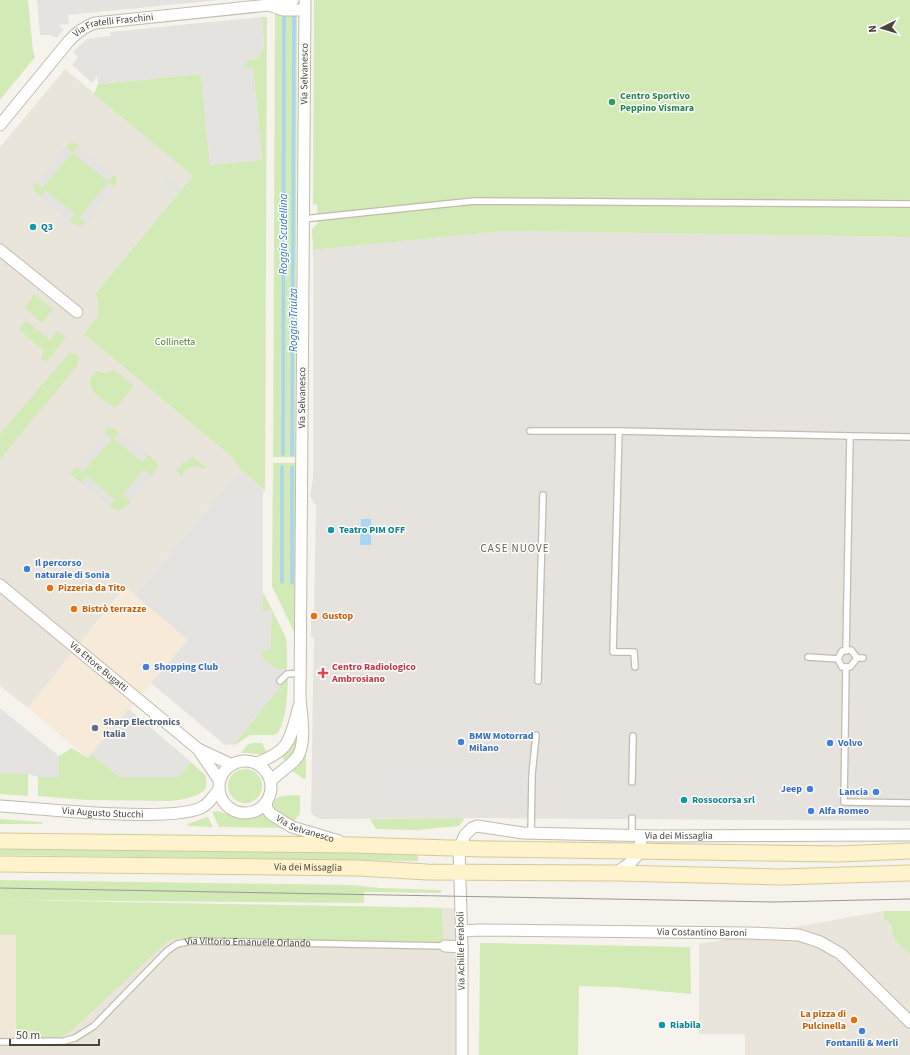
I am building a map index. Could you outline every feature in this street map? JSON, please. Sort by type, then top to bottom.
[{"type":"main road","name":"Via dei Missaglia","points":[[0,841],[353,845],[484,849],[638,840],[839,854],[910,851]]},
{"type":"main road","name":"Via dei Missaglia","points":[[0,864],[359,868],[427,872],[616,873],[781,877],[910,873]]},
{"type":"street","name":"Via Fratelli Fraschini","points":[[0,125],[68,42],[84,27],[95,23],[270,5],[293,0]]},
{"type":"street","name":"Via Fratelli Fraschini","points":[[270,5],[283,10],[304,5]]},
{"type":"street","name":"Via Selvanesco","points":[[271,781],[296,759],[301,747],[303,724],[300,700],[300,673],[304,5]]},
{"type":"street","points":[[0,250],[77,312]]},
{"type":"street","name":"Via Ettore Bugatti","points":[[0,585],[198,749],[230,764]]},
{"type":"street","name":"Via Selvanesco","points":[[257,763],[273,757],[285,747],[292,732],[300,700]]},
{"type":"street","name":"Via Ettore Bugatti","points":[[198,749],[219,785]]},
{"type":"street","points":[[230,764],[243,760],[251,761],[257,763],[265,769],[271,781],[270,794],[266,802]]},
{"type":"street","name":"Via Augusto Stucchi","points":[[0,806],[125,814],[176,814],[196,810],[204,806],[219,785],[223,771],[230,764]]},
{"type":"street","points":[[219,785],[222,799],[228,807]]},
{"type":"street","name":"Via Selvanesco","points":[[266,802],[267,809],[271,814],[292,827],[353,845]]},
{"type":"street","name":"Via Augusto Stucchi","points":[[204,806],[228,807],[237,812],[246,813],[259,809],[266,802]]},
{"type":"street","name":"Via dei Missaglia","points":[[459,848],[465,835],[472,828],[477,826],[510,832],[638,840],[910,835]]},
{"type":"street","name":"Via dei Missaglia","points":[[616,873],[632,861],[638,840]]},
{"type":"street","name":"Via Achille Feraboli","points":[[459,848],[462,931],[462,1055]]},
{"type":"street","name":"Via Costantino Baroni","points":[[462,931],[748,933],[799,936],[820,942],[841,954],[910,1022]]},
{"type":"street","name":"Via Vittorio Emanuele Orlando","points":[[444,946],[462,947]]},
{"type":"lane","points":[[303,219],[474,201],[910,204]]},
{"type":"lane","points":[[530,431],[619,431],[910,437]]},
{"type":"lane","points":[[619,431],[613,652],[634,652],[635,667]]},
{"type":"lane","points":[[846,651],[850,436]]},
{"type":"lane","points":[[538,681],[543,495]]},
{"type":"lane","points":[[851,650],[860,658],[850,667],[842,667],[838,659],[842,651],[851,650]]},
{"type":"lane","points":[[808,657],[838,659]]},
{"type":"lane","points":[[846,667],[844,802],[910,803]]},
{"type":"lane","points":[[280,681],[288,674],[300,673]]},
{"type":"lane","points":[[531,833],[532,775],[536,734]]},
{"type":"lane","points":[[632,782],[633,736]]},
{"type":"lane","points":[[632,818],[638,840]]},
{"type":"lane","name":"Via Vittorio Emanuele Orlando","points":[[0,1042],[64,1042],[85,1033],[94,1026],[166,951],[177,944],[192,941],[444,946]]},
{"type":"shaded area","points":[[37,0],[219,0],[68,15],[69,24],[59,25],[64,29],[57,38],[51,35],[40,35]]},
{"type":"shaded area","points":[[262,17],[264,47],[259,57],[248,60],[244,69],[253,67],[262,160],[210,165],[201,74],[98,84],[97,76],[92,83],[72,65],[78,57],[73,52],[87,39],[110,36],[110,32]]},
{"type":"shaded area","points":[[65,69],[193,176],[95,294],[98,299],[98,316],[84,334],[233,458],[240,469],[135,595],[125,587],[28,708],[0,686],[0,147]]},
{"type":"shaded area","points":[[79,146],[114,175],[108,181],[73,153]]},
{"type":"shaded area","points":[[65,147],[72,153],[43,187],[36,182]]},
{"type":"shaded area","points":[[166,176],[181,188],[177,194],[162,182]]},
{"type":"shaded area","points":[[108,182],[114,187],[86,223],[80,218]]},
{"type":"shaded area","points":[[47,191],[75,214],[69,221],[41,197]]},
{"type":"shaded area","points":[[504,231],[910,237],[910,821],[485,818],[320,819],[313,815],[311,812],[314,637],[311,637],[311,612],[314,611],[316,506],[310,496],[313,478],[313,250]]},
{"type":"shaded area","points":[[105,432],[112,439],[82,472],[76,467]]},
{"type":"shaded area","points":[[119,432],[148,455],[142,462],[114,439]]},
{"type":"shaded area","points":[[240,469],[263,490],[263,610],[272,610],[271,650],[263,650],[263,659],[276,669],[287,669],[286,679],[234,744],[225,745],[151,683],[188,640],[135,595]]},
{"type":"shaded area","points":[[143,470],[152,476],[131,501],[123,495]]},
{"type":"shaded area","points":[[87,476],[115,500],[109,506],[81,483]]},
{"type":"shaded area","points":[[126,587],[188,640],[88,758],[28,708]]},
{"type":"shaded area","points":[[0,708],[59,756],[59,777],[38,777],[28,774],[0,774]]},
{"type":"shaded area","points":[[129,709],[191,762],[178,777],[120,777],[91,754]]},
{"type":"shaded area","points":[[413,759],[524,761],[523,804],[518,804],[519,813],[384,811],[384,767],[413,768]]},
{"type":"shaded area","points":[[0,900],[461,908],[462,1055],[0,1055]]},
{"type":"shaded area","points":[[884,911],[910,911],[910,1055],[745,1055],[745,1034],[699,1034],[699,944]]},
{"type":"shaded area","points":[[0,935],[16,935],[16,1038],[0,1038]]},
{"type":"green space","points":[[0,0],[28,0],[33,51],[35,57],[0,100]]},
{"type":"green space","name":"Centro Sportivo Peppino Vismara","points":[[314,0],[910,0],[910,237],[504,231],[313,250],[312,229],[318,223],[317,204],[313,205]]},
{"type":"green space","points":[[275,12],[296,13],[297,17],[295,457],[273,457]]},
{"type":"green space","name":"Collinetta","points":[[262,17],[267,17],[265,491],[240,469],[233,458],[84,334],[98,316],[98,299],[95,294],[193,176],[94,94],[98,84],[201,74],[210,165],[262,160],[253,68],[244,69],[244,67],[248,60],[256,58],[264,47]]},
{"type":"green space","points":[[71,142],[79,146],[73,153],[108,181],[114,175],[117,180],[114,187],[108,182],[80,217],[86,223],[80,226],[69,221],[75,214],[46,191],[41,197],[33,189],[36,182],[43,187],[72,153],[65,147]]},
{"type":"green space","points":[[34,294],[53,309],[42,323],[25,308]]},
{"type":"green space","points":[[25,322],[28,322],[50,340],[57,331],[66,338],[46,362],[41,358],[44,351],[20,331],[20,328]]},
{"type":"green space","points":[[69,353],[76,354],[79,358],[78,365],[0,459],[0,434]]},
{"type":"green space","points":[[114,369],[134,386],[115,408],[93,392],[89,380],[97,371],[106,373]]},
{"type":"green space","points":[[109,427],[119,432],[115,439],[142,462],[148,455],[158,464],[157,469],[152,476],[144,470],[123,494],[131,501],[121,510],[116,510],[109,506],[115,500],[87,476],[81,483],[70,474],[76,467],[83,472],[111,439],[105,432]]},
{"type":"green space","points":[[192,456],[206,468],[194,466],[188,468],[182,477],[176,471]]},
{"type":"green space","points":[[273,463],[295,463],[295,634],[272,586]]},
{"type":"green space","points":[[263,594],[285,636],[287,643],[287,669],[276,669],[263,659],[263,650],[271,650],[271,610],[263,611]]},
{"type":"green space","points":[[286,679],[288,679],[286,707],[278,733],[273,735],[250,735],[232,747]]},
{"type":"green space","points":[[297,726],[298,737],[295,750],[286,762],[281,755]]},
{"type":"green space","points":[[262,743],[267,753],[241,753],[248,744]]},
{"type":"green space","points":[[72,748],[88,758],[91,754],[120,777],[178,777],[191,762],[206,776],[206,787],[202,792],[194,796],[171,801],[87,800],[38,796],[38,777],[59,777],[59,756]]},
{"type":"green space","points":[[304,753],[306,754],[306,778],[304,779],[291,770]]},
{"type":"green space","points":[[242,769],[248,769],[252,770],[259,776],[262,786],[261,793],[255,800],[248,803],[242,803],[238,802],[231,796],[228,789],[228,783],[229,779],[235,772]]},
{"type":"green space","points":[[0,774],[28,774],[28,796],[0,794]]},
{"type":"green space","points":[[288,795],[300,795],[300,814],[293,822],[278,813],[273,807],[272,804],[277,798]]},
{"type":"green space","points":[[216,811],[245,819],[264,813],[285,828],[219,827],[212,812]]},
{"type":"green space","points":[[208,817],[213,827],[188,826],[187,824]]},
{"type":"green space","points":[[465,818],[459,826],[417,830],[376,829],[370,819]]},
{"type":"green space","points":[[0,819],[42,822],[42,824],[0,824]]},
{"type":"green space","points":[[0,847],[418,853],[418,861],[0,855]]},
{"type":"green space","points":[[0,880],[352,885],[380,888],[441,890],[441,893],[364,892],[364,903],[0,900]]},
{"type":"green space","points":[[0,900],[442,908],[443,942],[174,938],[168,941],[72,1030],[63,1036],[56,1038],[16,1038],[16,935],[0,935]]},
{"type":"green space","points":[[884,911],[910,911],[910,954],[895,939],[891,925],[884,918]]},
{"type":"green space","points":[[480,943],[690,947],[691,994],[617,987],[579,986],[578,1055],[479,1055]]},
{"type":"water","points":[[361,519],[371,519],[371,545],[360,545]]},
{"type":"waterway","name":"Roggia Scudellina","points":[[283,454],[284,15]]},
{"type":"waterway","name":"Roggia Triulza","points":[[292,455],[294,16]]},
{"type":"waterway","name":"Roggia Scudellina","points":[[282,467],[282,582]]},
{"type":"waterway","name":"Roggia Triulza","points":[[292,467],[292,583]]},
{"type":"tram line","points":[[0,888],[774,902],[910,899]]},
{"type":"place","name":"Centro Sportivo Peppino Vismara","points":[[612,102]]},
{"type":"place","name":"Q3","points":[[33,227]]},
{"type":"place","name":"Teatro PIM OFF","points":[[331,530]]},
{"type":"place","name":"Il percorso naturale di Sonia","points":[[27,569]]},
{"type":"place","name":"Pizzeria da Tito","points":[[50,588]]},
{"type":"place","name":"Bistrò terrazze","points":[[74,609]]},
{"type":"place","name":"Gustop","points":[[314,616]]},
{"type":"place","name":"Shopping Club","points":[[146,667]]},
{"type":"place","name":"Centro Radiologico Ambrosiano","points":[[323,673]]},
{"type":"place","name":"Sharp Electronics Italia","points":[[95,728]]},
{"type":"place","name":"BMW Motorrad Milano","points":[[461,742]]},
{"type":"place","name":"Volvo","points":[[830,743]]},
{"type":"place","name":"Jeep","points":[[810,789]]},
{"type":"place","name":"Lancia","points":[[876,792]]},
{"type":"place","name":"Rossocorsa srl","points":[[684,800]]},
{"type":"place","name":"Alfa Romeo","points":[[811,811]]},
{"type":"place","name":"La pizza di Pulcinella","points":[[854,1020]]},
{"type":"place","name":"Riabila","points":[[662,1025]]},
{"type":"place","name":"Fontanili & Merli","points":[[862,1031]]},
{"type":"district","name":"CASE NUOVE","points":[[515,548]]}]
